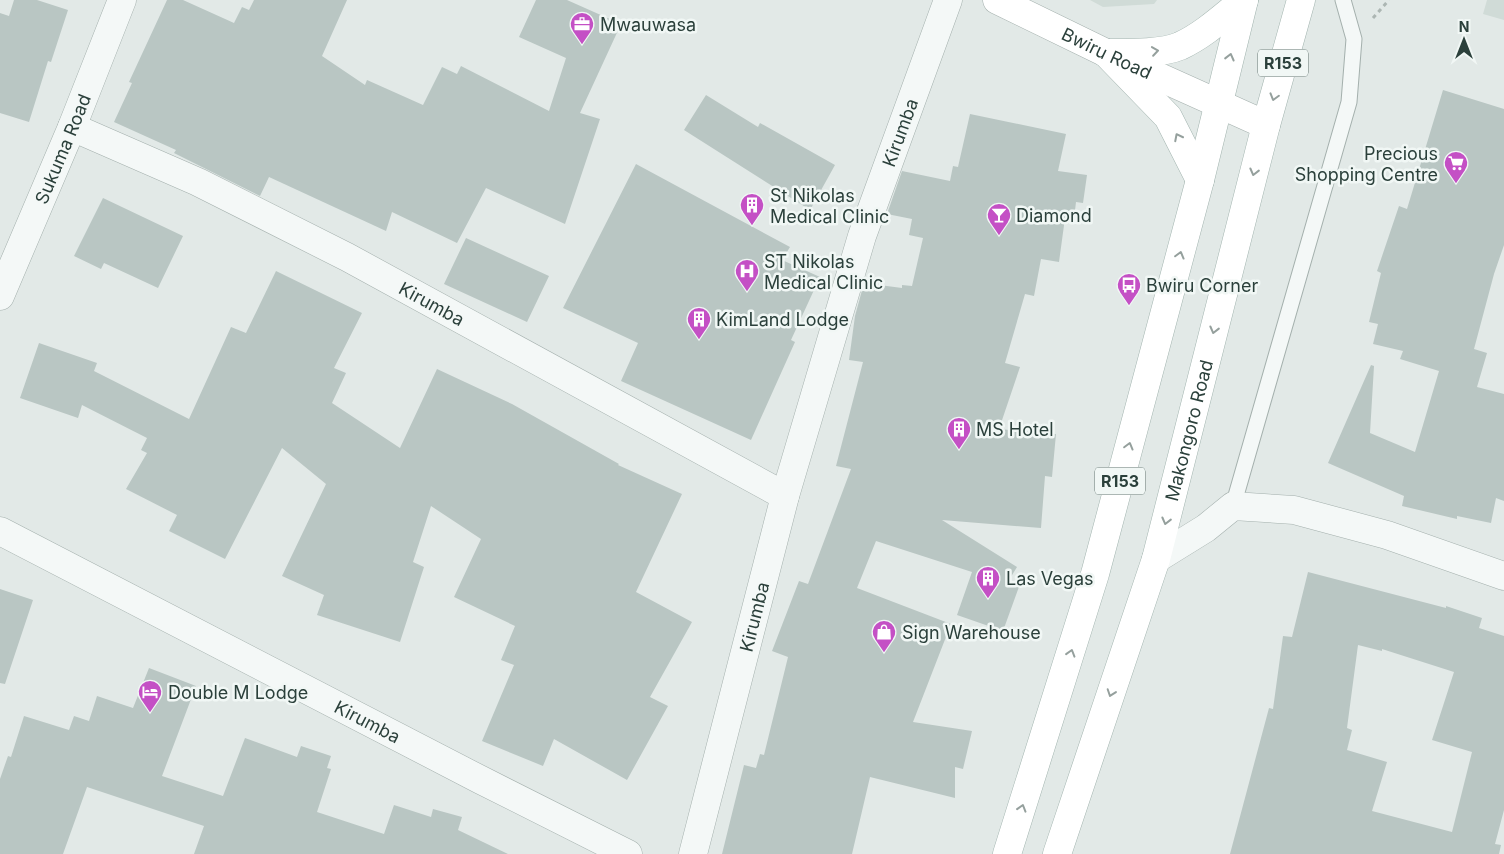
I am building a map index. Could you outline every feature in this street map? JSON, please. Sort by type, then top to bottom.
[{"type":"main road","name":"Bwiru Road","points":[[997,0],[1106,53],[1266,125]]},
{"type":"main road","points":[[1106,53],[1152,52],[1179,47],[1207,30],[1244,0]]},
{"type":"main road","name":"R153","points":[[1007,854],[1095,574],[1200,180],[1244,0]]},
{"type":"main road","name":"Makongoro Road","points":[[1057,854],[1156,559],[1266,125],[1301,0]]},
{"type":"main road","points":[[1106,53],[1168,117],[1200,180]]},
{"type":"street","name":"Sukuma Road","points":[[0,296],[72,127],[122,0]]},
{"type":"street","name":"Kirumba","points":[[693,854],[785,496],[862,236],[948,0]]},
{"type":"street","name":"Kirumba","points":[[72,127],[198,182],[347,257],[785,496]]},
{"type":"street","points":[[1156,559],[1206,528],[1233,506],[1294,510],[1387,535],[1504,576]]},
{"type":"street","name":"Kirumba","points":[[0,531],[455,767],[628,854]]},
{"type":"lane","points":[[1233,506],[1349,102],[1354,39],[1343,0]]},
{"type":"shaded area","points":[[1090,0],[1157,0],[1154,4],[1103,7]]},
{"type":"shaded area","points":[[1487,0],[1504,0],[1504,20],[1483,14]]},
{"type":"building","points":[[14,0],[37,0],[68,10],[51,62],[48,61],[29,122],[0,113],[0,13],[9,16]]},
{"type":"building","points":[[167,0],[183,0],[234,23],[242,7],[249,10],[254,0],[347,0],[322,56],[365,85],[367,80],[423,105],[442,67],[457,74],[461,66],[549,111],[566,58],[519,37],[536,0],[567,0],[621,24],[580,113],[600,119],[565,224],[486,188],[457,243],[392,212],[386,231],[269,177],[260,196],[174,153],[176,150],[114,122],[132,83],[129,82]]},
{"type":"building","points":[[1443,90],[1504,109],[1504,245],[1494,274],[1474,349],[1487,353],[1477,387],[1504,394],[1504,501],[1496,498],[1491,523],[1457,516],[1457,519],[1402,506],[1404,496],[1328,463],[1371,365],[1374,366],[1370,433],[1415,452],[1439,371],[1400,359],[1403,351],[1373,344],[1378,324],[1369,322],[1381,273],[1377,271],[1399,206],[1407,209]]},
{"type":"building","points":[[706,95],[758,127],[760,123],[835,165],[810,210],[684,130]]},
{"type":"building","points":[[970,114],[1066,134],[1058,171],[1087,175],[1083,203],[1076,202],[1074,219],[1065,218],[1059,262],[1041,259],[1034,296],[1025,294],[1005,363],[1020,367],[999,429],[1056,434],[1052,477],[1045,476],[1041,528],[942,520],[1017,567],[1009,580],[1020,584],[1003,631],[957,615],[972,572],[876,541],[857,588],[951,624],[913,722],[972,731],[963,769],[955,767],[955,798],[870,777],[852,854],[722,854],[744,765],[756,768],[760,754],[764,755],[788,657],[772,651],[799,581],[808,584],[851,469],[836,466],[863,362],[849,360],[855,316],[864,283],[902,288],[902,285],[912,286],[923,238],[909,235],[912,219],[887,214],[902,171],[950,181],[953,166],[958,167]]},
{"type":"building","points":[[636,164],[790,247],[782,260],[820,277],[791,340],[795,342],[751,440],[621,381],[638,343],[563,308]]},
{"type":"building","points":[[103,198],[183,236],[158,288],[104,263],[101,269],[74,256]]},
{"type":"building","points":[[466,238],[549,276],[527,322],[444,284]]},
{"type":"building","points":[[276,271],[362,313],[334,368],[346,373],[332,403],[400,448],[437,369],[512,404],[618,465],[682,494],[636,592],[692,622],[650,697],[668,706],[627,780],[554,739],[543,766],[482,741],[514,665],[501,660],[515,626],[454,597],[481,539],[431,506],[413,562],[424,567],[400,642],[317,615],[324,595],[282,576],[326,484],[282,448],[225,559],[169,531],[177,515],[126,489],[147,453],[141,450],[147,438],[82,405],[78,418],[20,398],[39,343],[97,363],[94,371],[189,419],[231,327],[246,333]]},
{"type":"building","points":[[1308,572],[1446,608],[1446,606],[1482,618],[1479,628],[1504,636],[1504,810],[1495,844],[1501,845],[1499,854],[1230,854],[1269,708],[1273,709],[1283,636],[1292,637]],"holes":[[[1358,645],[1382,651],[1382,649],[1454,672],[1432,740],[1472,752],[1452,832],[1372,811],[1387,762],[1347,750],[1352,730],[1347,728]]]},
{"type":"building","points":[[0,589],[33,600],[5,684],[0,683]]},
{"type":"building","points":[[149,668],[196,686],[162,776],[223,796],[245,738],[297,757],[301,746],[331,756],[327,768],[331,769],[317,812],[384,834],[394,805],[431,817],[433,809],[462,817],[458,830],[508,854],[194,854],[204,826],[87,787],[63,854],[0,854],[0,779],[8,756],[11,757],[24,716],[69,730],[74,716],[89,721],[97,696],[133,708]]},
{"type":"place","name":"Mwauwasa","points":[[582,45]]},
{"type":"place","name":"Precious Shopping Centre","points":[[1456,184]]},
{"type":"place","name":"St Nikolas Medical Clinic","points":[[752,226]]},
{"type":"place","name":"Diamond","points":[[999,236]]},
{"type":"place","name":"ST Nikolas Medical Clinic","points":[[747,292]]},
{"type":"place","name":"Bwiru Corner","points":[[1129,306]]},
{"type":"place","name":"KimLand Lodge","points":[[699,340]]},
{"type":"place","name":"MS Hotel","points":[[959,450]]},
{"type":"place","name":"Las Vegas","points":[[988,599]]},
{"type":"place","name":"Sign Warehouse","points":[[884,653]]},
{"type":"place","name":"Double M Lodge","points":[[150,713]]}]
